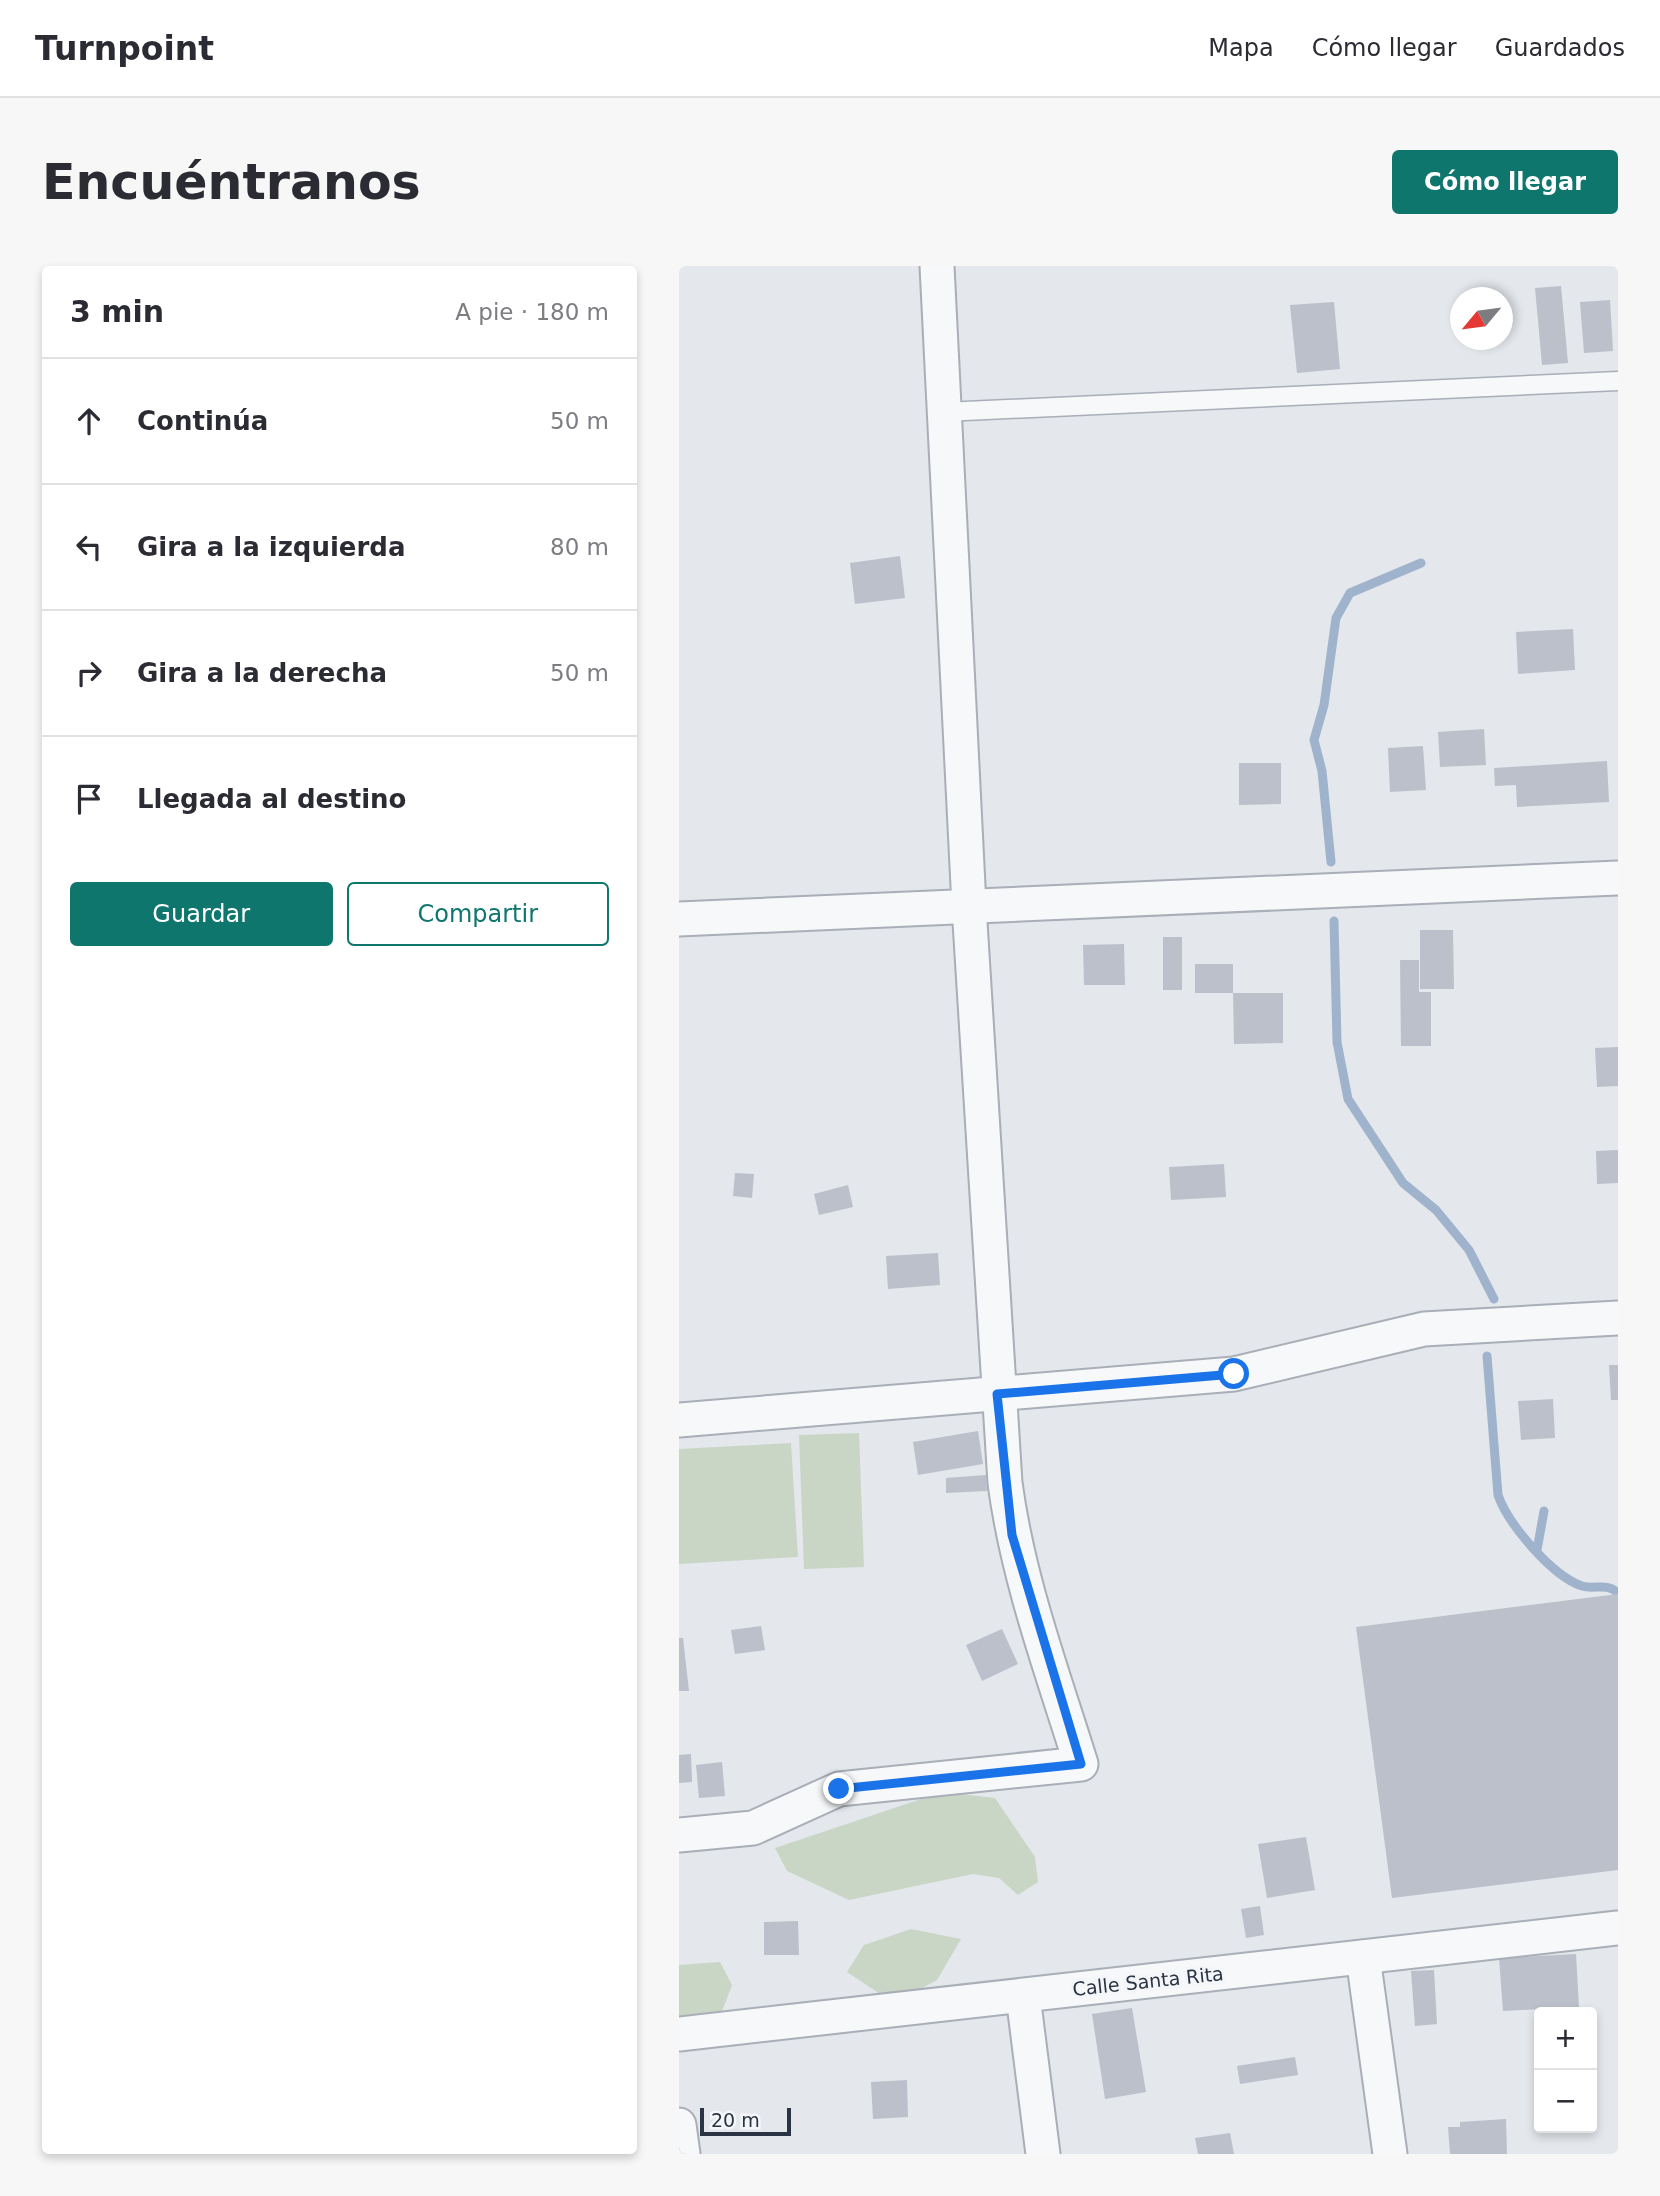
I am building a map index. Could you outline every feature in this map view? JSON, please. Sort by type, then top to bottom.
[{"type":"street","points":[[679,1835],[753,1828],[839,1789],[1081,1764],[1012,1535],[997,1394],[937,266]]},
{"type":"street","points":[[679,919],[1618,878]]},
{"type":"street","points":[[679,1420],[1234,1374],[1424,1329],[1618,1318]]},
{"type":"street","name":"Calle Santa Rita","points":[[679,2034],[1618,1928]]},
{"type":"street","points":[[1363,1957],[1390,2154]]},
{"type":"street","points":[[1023,1996],[1043,2154]]},
{"type":"street","points":[[679,2125],[683,2154]]},
{"type":"lane","points":[[944,412],[1618,381]]},
{"type":"green space","points":[[859,1433],[864,1567],[804,1569],[799,1435]]},
{"type":"green space","points":[[791,1443],[798,1557],[679,1564],[679,1449]]},
{"type":"green space","points":[[942,1792],[995,1798],[1035,1857],[1038,1882],[1018,1895],[999,1878],[973,1874],[849,1900],[787,1871],[775,1848]]},
{"type":"green space","points":[[911,1929],[961,1939],[937,1980],[894,2003],[847,1972],[864,1945]]},
{"type":"green space","points":[[720,1962],[732,1985],[719,2019],[679,2029],[679,1965]]},
{"type":"building","points":[[1561,286],[1568,363],[1542,365],[1535,288]]},
{"type":"building","points":[[1610,300],[1613,351],[1584,353],[1580,302]]},
{"type":"building","points":[[1334,302],[1340,369],[1297,373],[1290,305]]},
{"type":"building","points":[[900,556],[905,598],[855,604],[850,563]]},
{"type":"building","points":[[1573,629],[1575,670],[1518,674],[1516,632]]},
{"type":"building","points":[[1484,729],[1486,765],[1440,767],[1438,732]]},
{"type":"building","points":[[1423,746],[1426,790],[1390,792],[1388,748]]},
{"type":"building","points":[[1607,761],[1609,802],[1517,807],[1516,785],[1495,786],[1494,768]]},
{"type":"building","points":[[1239,763],[1281,763],[1281,804],[1239,805]]},
{"type":"building","points":[[1420,930],[1453,930],[1454,989],[1420,989]]},
{"type":"building","points":[[1163,937],[1182,937],[1182,990],[1163,990]]},
{"type":"building","points":[[1124,944],[1125,985],[1084,985],[1083,945]]},
{"type":"building","points":[[1400,960],[1419,960],[1419,992],[1431,992],[1431,1046],[1401,1046]]},
{"type":"building","points":[[1195,964],[1233,964],[1233,993],[1195,993]]},
{"type":"building","points":[[1233,993],[1283,993],[1283,1043],[1234,1044]]},
{"type":"building","points":[[1618,1047],[1618,1086],[1597,1087],[1595,1048]]},
{"type":"building","points":[[1618,1150],[1618,1183],[1597,1184],[1596,1151]]},
{"type":"building","points":[[1224,1164],[1226,1197],[1171,1200],[1169,1167]]},
{"type":"building","points":[[735,1173],[754,1174],[752,1198],[733,1196]]},
{"type":"building","points":[[848,1185],[853,1207],[819,1215],[814,1194]]},
{"type":"building","points":[[938,1253],[940,1285],[888,1289],[886,1256]]},
{"type":"building","points":[[1609,1365],[1618,1365],[1618,1400],[1611,1400]]},
{"type":"building","points":[[1553,1399],[1555,1438],[1521,1440],[1518,1401]]},
{"type":"building","points":[[978,1431],[983,1464],[918,1475],[913,1442]]},
{"type":"building","points":[[986,1475],[987,1491],[946,1493],[946,1478]]},
{"type":"building","points":[[1618,1594],[1618,1870],[1392,1898],[1356,1627]]},
{"type":"building","points":[[761,1626],[765,1650],[735,1654],[731,1630]]},
{"type":"building","points":[[1002,1629],[1018,1664],[982,1681],[966,1645]]},
{"type":"building","points":[[679,1638],[683,1638],[689,1691],[679,1691]]},
{"type":"building","points":[[691,1754],[692,1782],[679,1783],[679,1755]]},
{"type":"building","points":[[722,1762],[725,1796],[699,1798],[696,1765]]},
{"type":"building","points":[[1306,1837],[1315,1890],[1267,1898],[1258,1844]]},
{"type":"building","points":[[1260,1906],[1264,1935],[1246,1938],[1241,1909]]},
{"type":"building","points":[[798,1921],[799,1955],[764,1955],[764,1922]]},
{"type":"building","points":[[1576,1954],[1579,2007],[1534,2007],[1534,2009],[1503,2011],[1499,1958]]},
{"type":"building","points":[[1434,1970],[1437,2024],[1415,2026],[1411,1971]]},
{"type":"building","points":[[1132,2008],[1146,2092],[1105,2099],[1092,2014]]},
{"type":"building","points":[[1295,2057],[1298,2075],[1240,2084],[1237,2066]]},
{"type":"building","points":[[907,2080],[908,2117],[873,2119],[871,2082]]},
{"type":"building","points":[[1506,2119],[1507,2154],[1450,2154],[1448,2127],[1460,2127],[1460,2122]]},
{"type":"building","points":[[1230,2133],[1234,2154],[1198,2154],[1195,2138]]},
{"type":"waterway","points":[[1331,862],[1322,771],[1314,740],[1324,705],[1336,618],[1350,593],[1421,563]]},
{"type":"waterway","points":[[1334,921],[1337,1042],[1348,1099],[1403,1183],[1436,1210],[1469,1250],[1494,1299]]},
{"type":"waterway","points":[[1487,1356],[1498,1495],[1503,1507],[1532,1548],[1558,1572],[1582,1586],[1605,1587],[1618,1593]]},
{"type":"waterway","points":[[1537,1550],[1544,1511]]},
{"type":"route","points":[[839,1789],[1081,1764],[1012,1535],[997,1394],[1234,1374]]}]
